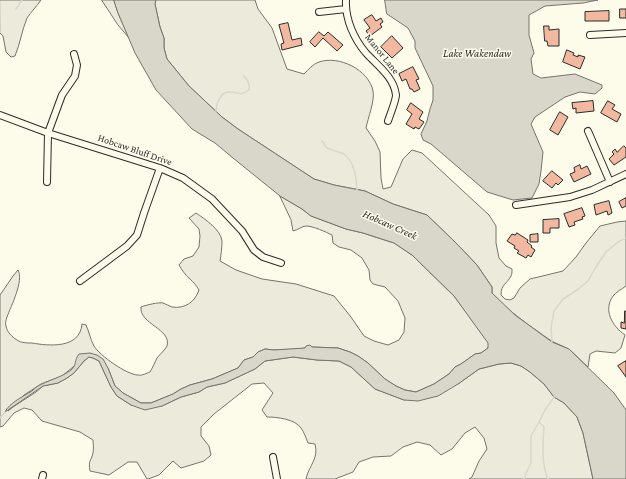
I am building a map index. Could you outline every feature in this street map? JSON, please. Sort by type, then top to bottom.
[{"type":"street","name":"Manor Lane","points":[[346,0],[346,9],[352,32],[365,52],[391,79],[396,96],[388,121]]},
{"type":"street","points":[[319,12],[346,9]]},
{"type":"street","points":[[590,35],[626,33]]},
{"type":"street","points":[[48,182],[48,133],[62,95],[75,76],[77,65],[74,54]]},
{"type":"street","name":"Hobcaw Bluff Drive","points":[[0,115],[48,133],[160,168],[183,178],[212,199],[242,231],[254,250],[263,257],[281,263]]},
{"type":"street","points":[[588,131],[610,182]]},
{"type":"street","points":[[80,281],[127,246],[138,235],[160,168]]},
{"type":"street","points":[[516,205],[570,197],[592,190],[626,174]]},
{"type":"street","points":[[273,457],[276,479]]},
{"type":"shaded area","points":[[0,0],[41,0],[27,18],[15,56],[11,57],[6,52],[3,36],[0,33]]},
{"type":"shaded area","points":[[102,0],[114,0],[129,38],[118,25]]},
{"type":"shaded area","points":[[156,0],[255,0],[258,9],[272,28],[287,69],[304,74],[315,64],[327,60],[344,63],[359,71],[366,77],[373,91],[372,104],[366,128],[375,141],[380,152],[383,189],[391,187],[403,159],[412,150],[422,153],[489,215],[496,226],[496,243],[499,258],[506,266],[512,269],[511,276],[501,291],[501,295],[505,299],[510,300],[514,298],[520,288],[530,279],[563,271],[600,226],[626,221],[626,286],[613,296],[609,307],[610,317],[616,327],[625,335],[621,348],[615,353],[596,351],[590,354],[588,367],[570,350],[550,340],[505,306],[492,293],[492,287],[477,265],[427,215],[393,204],[365,191],[334,185],[314,179],[238,129],[222,117],[189,86],[167,59],[164,48],[164,38],[155,4]]},
{"type":"shaded area","points":[[280,196],[311,216],[346,229],[394,243],[412,255],[454,296],[489,343],[488,348],[481,353],[475,354],[455,367],[449,374],[434,384],[416,392],[405,390],[396,386],[385,379],[358,356],[338,348],[312,347],[298,349],[265,349],[258,352],[253,357],[244,360],[238,368],[212,379],[190,385],[151,403],[141,403],[123,393],[115,386],[108,368],[90,353],[62,376],[41,384],[24,395],[8,411],[43,386],[58,383],[67,378],[74,373],[89,357],[99,361],[111,387],[117,396],[131,405],[162,406],[181,397],[199,392],[207,387],[225,383],[255,369],[265,361],[293,357],[339,361],[351,367],[375,389],[404,400],[458,384],[479,369],[499,364],[511,363],[521,366],[530,372],[544,384],[554,397],[564,403],[577,417],[583,433],[593,479],[469,479],[472,477],[479,461],[487,449],[484,438],[475,427],[465,433],[452,449],[441,455],[430,445],[417,442],[403,447],[391,456],[373,457],[359,462],[353,472],[335,479],[306,479],[315,458],[315,444],[308,443],[302,430],[295,422],[281,418],[267,417],[262,410],[273,393],[264,383],[252,384],[214,414],[201,427],[201,436],[209,446],[211,455],[204,461],[181,468],[173,461],[159,475],[148,479],[137,462],[128,462],[109,475],[90,471],[89,467],[93,451],[93,440],[80,432],[42,421],[32,410],[24,408],[14,413],[3,426],[0,427],[0,295],[18,270],[18,287],[6,323],[7,330],[13,337],[24,343],[47,345],[63,344],[76,338],[80,332],[82,324],[86,325],[91,341],[101,354],[127,372],[141,375],[150,372],[157,358],[167,346],[167,340],[165,335],[145,318],[141,307],[161,303],[172,307],[185,306],[195,298],[199,290],[179,265],[184,259],[193,256],[199,247],[199,229],[189,218],[196,213],[212,225],[221,237],[222,244],[220,261],[236,270],[262,279],[296,284],[334,296],[364,336],[388,345],[399,340],[404,332],[405,318],[398,301],[385,287],[373,284],[370,280],[369,270],[362,258],[351,250],[339,247],[333,243],[332,235],[309,226],[304,226],[293,231],[291,220]]},
{"type":"water","name":"Hobcaw Creek","points":[[114,0],[156,0],[155,4],[164,38],[164,48],[167,59],[189,86],[222,117],[238,129],[314,179],[334,185],[365,191],[393,204],[427,215],[477,265],[492,287],[492,293],[515,315],[552,342],[569,349],[614,393],[626,410],[626,479],[593,479],[583,433],[577,417],[564,403],[554,397],[544,384],[530,372],[521,366],[511,363],[499,364],[479,369],[438,396],[418,401],[404,400],[375,389],[351,367],[339,361],[293,357],[265,361],[255,369],[225,383],[207,387],[199,392],[181,397],[162,406],[145,410],[131,405],[117,396],[111,387],[99,361],[89,357],[74,373],[67,378],[58,383],[43,386],[5,412],[13,403],[38,386],[71,370],[79,354],[90,353],[103,359],[115,386],[123,393],[141,403],[151,403],[190,385],[212,379],[238,368],[244,360],[253,357],[258,352],[265,349],[274,350],[305,348],[306,346],[310,345],[312,347],[338,348],[358,356],[385,379],[396,386],[405,390],[416,392],[434,384],[449,374],[455,367],[475,354],[481,353],[488,348],[488,343],[454,296],[412,255],[394,243],[346,229],[311,216],[280,196],[215,143],[192,129],[156,90],[135,53]]},
{"type":"water","name":"Lake Wakendaw","points":[[385,0],[598,0],[583,3],[545,6],[529,15],[529,35],[534,53],[531,59],[533,74],[541,78],[575,74],[602,85],[602,88],[595,94],[580,92],[565,97],[535,117],[531,124],[543,152],[539,184],[532,198],[513,200],[487,192],[431,144],[423,140],[421,134],[427,121],[433,100],[433,86],[415,48],[415,41],[408,28],[387,14]]},
{"type":"building","points":[[620,9],[626,9],[626,18],[620,18]]},
{"type":"building","points":[[609,11],[609,21],[585,21],[585,12]]},
{"type":"building","points":[[372,15],[376,21],[381,18],[383,22],[380,24],[382,27],[370,36],[366,31],[370,28],[364,20]]},
{"type":"building","points":[[288,23],[292,40],[301,38],[302,45],[282,50],[281,44],[284,43],[279,25]]},
{"type":"building","points":[[544,26],[549,26],[549,30],[559,29],[559,46],[548,46],[547,41],[545,41]]},
{"type":"building","points":[[319,32],[324,36],[328,32],[343,45],[337,51],[323,38],[315,47],[310,42]]},
{"type":"building","points":[[392,36],[403,48],[392,58],[381,47]]},
{"type":"building","points":[[567,50],[574,53],[573,55],[578,57],[578,55],[585,57],[580,69],[563,62]]},
{"type":"building","points":[[413,67],[419,79],[416,80],[420,89],[414,92],[410,89],[406,79],[402,81],[399,74]]},
{"type":"building","points":[[593,101],[594,111],[576,113],[576,108],[573,109],[572,103]]},
{"type":"building","points":[[608,101],[615,105],[612,109],[621,114],[617,122],[601,113]]},
{"type":"building","points":[[411,103],[423,112],[419,119],[424,122],[419,129],[415,127],[414,129],[406,124],[412,114],[407,110]]},
{"type":"building","points":[[560,112],[568,117],[558,135],[550,130]]},
{"type":"building","points":[[624,146],[626,148],[626,157],[614,165],[609,159],[614,154],[612,152],[615,149],[617,152]]},
{"type":"building","points":[[580,165],[581,169],[587,166],[591,174],[574,182],[570,174],[575,172],[574,168]]},
{"type":"building","points":[[552,171],[563,180],[558,185],[556,183],[552,188],[543,181]]},
{"type":"building","points":[[626,198],[626,206],[622,208],[619,202]]},
{"type":"building","points":[[609,201],[612,213],[608,215],[607,211],[596,215],[594,205]]},
{"type":"building","points":[[582,208],[585,216],[582,217],[583,219],[574,222],[575,225],[569,227],[564,214]]},
{"type":"building","points":[[559,219],[559,228],[550,228],[550,233],[543,233],[543,220]]},
{"type":"building","points":[[517,233],[528,240],[527,242],[535,250],[531,257],[528,255],[526,258],[517,253],[519,251],[514,248],[515,246],[507,241],[512,234],[515,235]]},
{"type":"building","points":[[538,234],[538,242],[530,242],[530,235]]},
{"type":"building","points":[[625,311],[626,329],[621,328],[621,322],[624,323]]},
{"type":"building","points":[[626,361],[626,377],[618,366]]},
{"type":"waterway","points":[[16,9],[22,0]]},
{"type":"waterway","points":[[216,111],[218,101],[221,96],[227,92],[241,94],[249,90],[248,83],[244,76]]},
{"type":"waterway","points":[[322,141],[326,147],[344,154],[350,161],[356,176],[357,190]]},
{"type":"waterway","points":[[552,342],[551,328],[554,311],[563,299],[588,281],[606,252],[618,242],[626,238]]},
{"type":"waterway","points":[[524,479],[531,463],[531,436],[554,397]]},
{"type":"waterway","points":[[0,418],[5,412]]},
{"type":"waterway","points":[[539,422],[544,427],[543,460],[548,479]]}]
